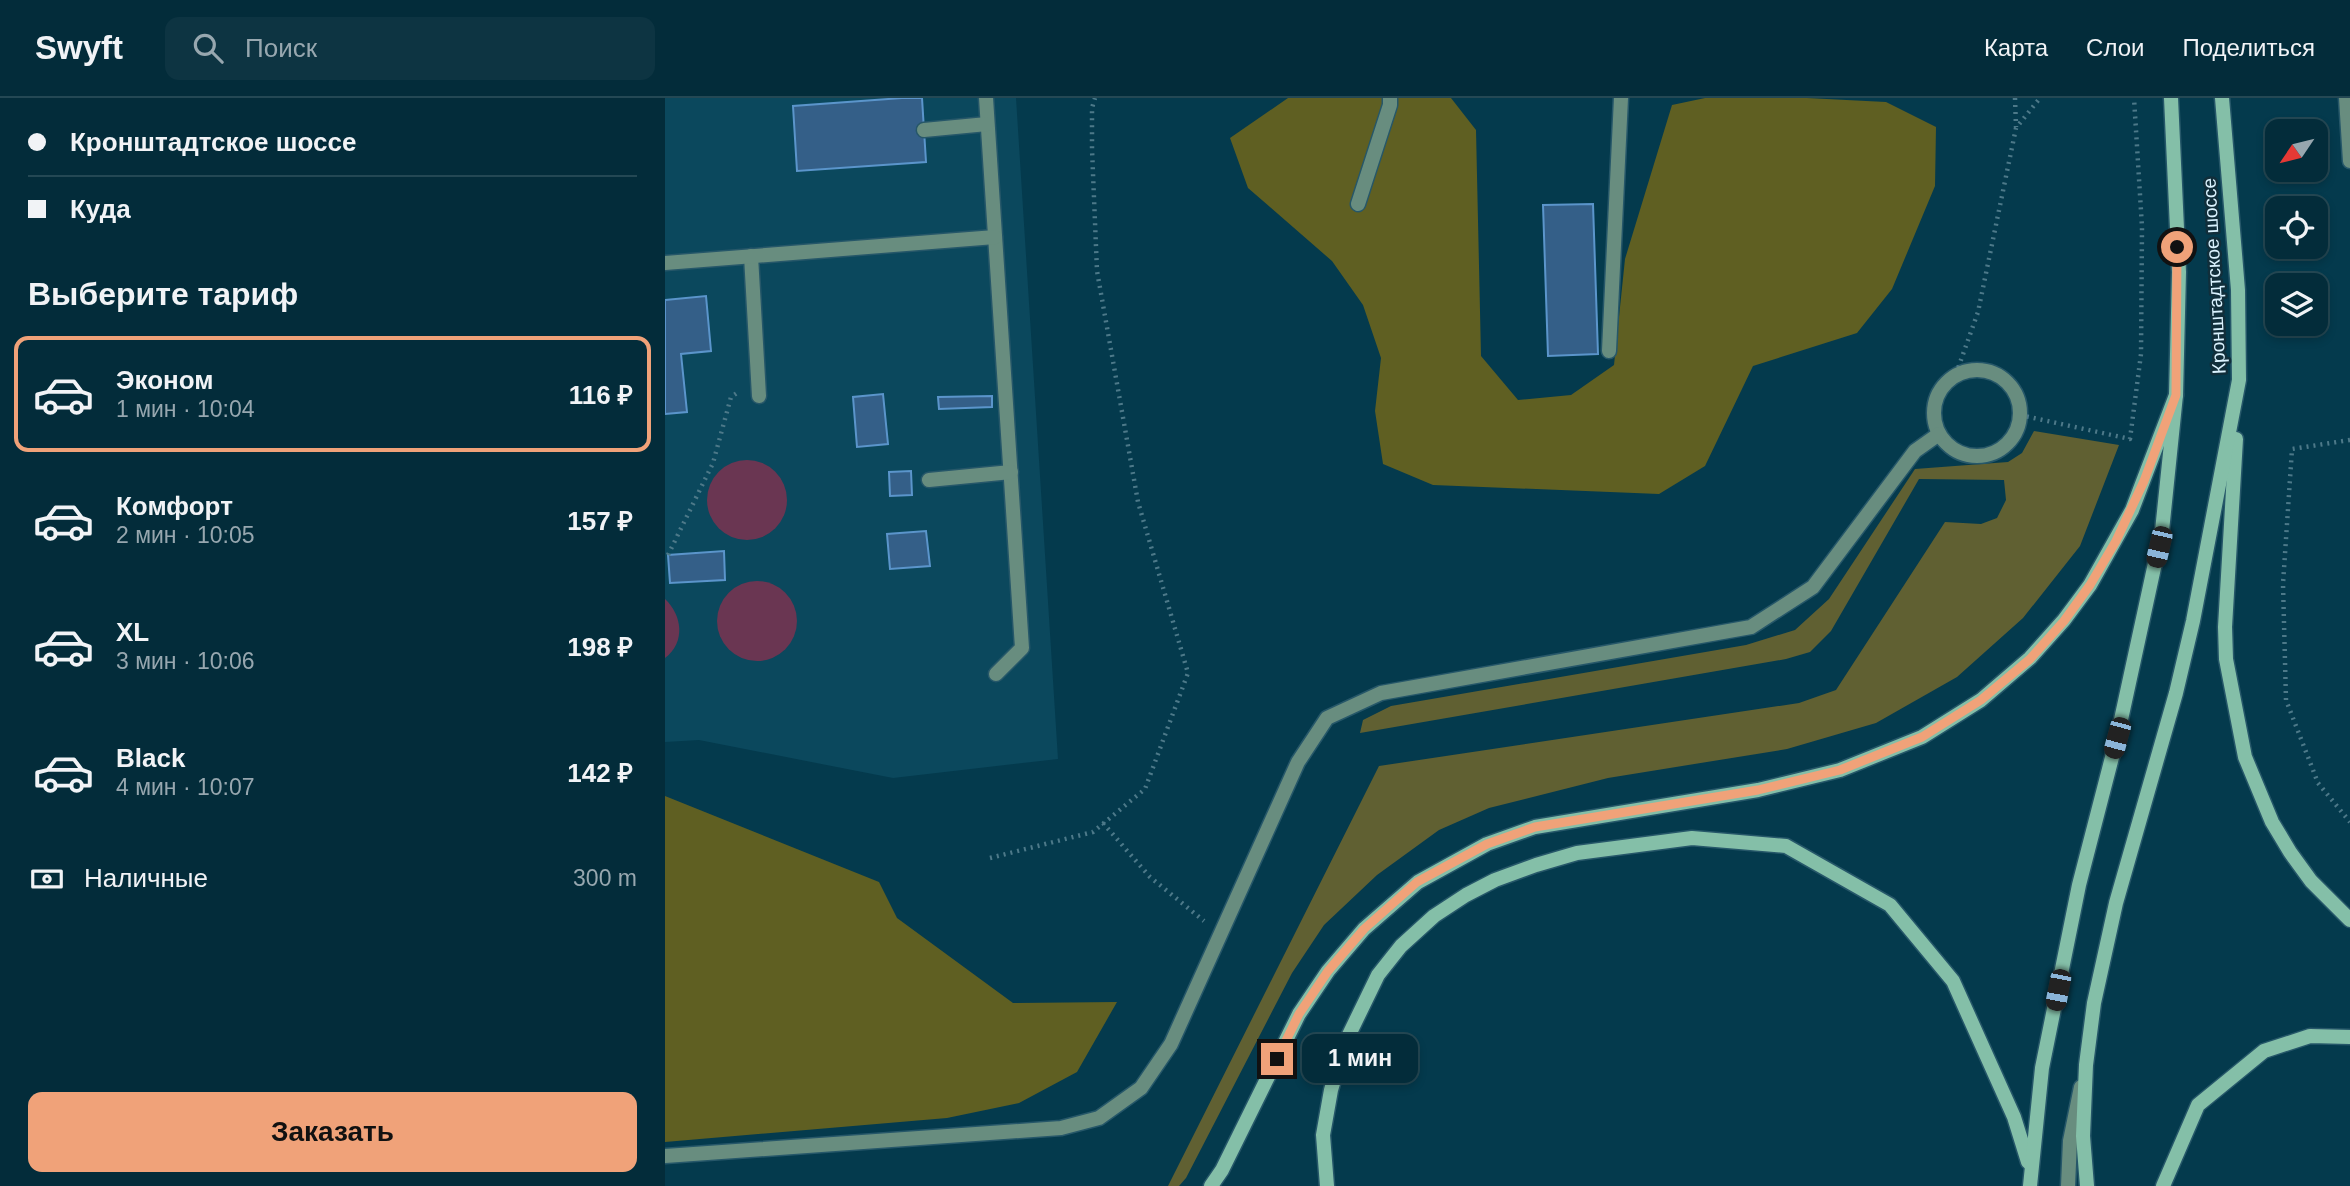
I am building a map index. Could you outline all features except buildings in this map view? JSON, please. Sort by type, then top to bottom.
[{"type":"main road","name":"Кронштадтское шоссе","points":[[2030,1186],[2042,1068],[2079,885],[2117,738],[2162,531],[2176,395],[2179,272],[2171,98]]},
{"type":"main road","name":"Кронштадтское шоссе","points":[[2087,1186],[2083,1136],[2086,1065],[2094,1003],[2116,903],[2176,693],[2193,621],[2239,380],[2238,290],[2222,98]]},
{"type":"main road","points":[[2239,380],[2225,627],[2226,659],[2237,723],[2245,757],[2271,822],[2311,881],[2350,920]]},
{"type":"main road","points":[[1211,1186],[1222,1170],[1299,1014],[1328,971],[1364,929],[1417,882],[1487,844],[1535,827],[1758,790],[1840,770],[1922,737],[1981,700],[2030,659],[2064,621],[2090,585],[2132,510],[2176,395]]},
{"type":"main road","points":[[1327,1186],[1323,1135],[1331,1090],[1345,1044],[1377,975],[1401,946],[1434,916],[1467,895],[1536,864],[1577,853],[1692,838],[1786,846],[1890,905],[1953,981],[2014,1117],[2030,1170]]},
{"type":"main road","points":[[2163,1186],[2198,1105],[2264,1051],[2310,1036],[2350,1037]]},
{"type":"lane","points":[[986,98],[1022,648],[996,674]]},
{"type":"lane","points":[[1358,204],[1390,98]]},
{"type":"lane","points":[[1609,351],[1621,98]]},
{"type":"lane","points":[[2346,98],[2350,161]]},
{"type":"lane","points":[[924,130],[987,124]]},
{"type":"lane","points":[[665,263],[995,237]]},
{"type":"lane","points":[[751,256],[759,396]]},
{"type":"lane","points":[[1978,370],[2000,376],[2015,393],[2020,415],[2014,436],[1997,452],[1975,457],[1953,450],[1939,434],[1933,411],[1940,390],[1956,374],[1978,370]]},
{"type":"lane","points":[[665,1156],[1061,1128],[1099,1118],[1141,1088],[1171,1044],[1298,762],[1327,718],[1381,693],[1751,627],[1812,587],[1915,451],[1939,434]]},
{"type":"lane","points":[[929,480],[1010,472]]},
{"type":"lane","name":"Кронштадтское шоссе","points":[[2068,1186],[2070,1141],[2086,1065]]},
{"type":"path","points":[[990,858],[1093,832],[1145,789],[1188,673],[1138,502],[1097,271],[1091,149],[1092,108],[1095,98]]},
{"type":"path","points":[[1956,374],[1978,312],[2016,128],[2015,98]]},
{"type":"path","points":[[2016,128],[2040,98]]},
{"type":"path","points":[[2020,415],[2130,439],[2141,342],[2142,227],[2134,98]]},
{"type":"path","points":[[668,555],[713,463],[731,397],[758,377]]},
{"type":"path","points":[[2350,440],[2292,449],[2283,584],[2286,700],[2318,783],[2350,822]]},
{"type":"path","points":[[1103,823],[1150,877],[1221,934]]},
{"type":"shaded area","points":[[665,98],[1016,98],[1058,759],[893,778],[699,740],[665,742]]},
{"type":"shaded area","points":[[1288,98],[1451,98],[1476,130],[1481,356],[1518,400],[1571,395],[1614,365],[1625,259],[1672,105],[1705,98],[1807,98],[1886,102],[1936,127],[1935,186],[1892,289],[1857,333],[1753,366],[1705,466],[1659,494],[1433,485],[1383,464],[1375,411],[1381,358],[1363,305],[1332,261],[1248,188],[1230,138]]},
{"type":"shaded area","points":[[2034,431],[2119,445],[2080,546],[2023,618],[1957,677],[1876,723],[1787,749],[1608,778],[1489,808],[1439,830],[1377,875],[1324,925],[1292,973],[1186,1178],[1179,1186],[1168,1186],[1379,766],[1799,703],[1836,690],[1945,522],[1981,524],[1997,518],[2006,500],[2004,480],[1919,479],[1831,631],[1810,652],[1786,659],[1360,733],[1363,720],[1391,706],[1746,645],[1795,630],[1829,599],[1915,469],[2008,462],[2022,453]]},
{"type":"shaded area","points":[[747,460],[762,463],[775,472],[784,485],[787,500],[784,515],[775,528],[762,537],[747,540],[732,537],[719,528],[710,515],[707,500],[710,485],[719,472],[732,463]]},
{"type":"shaded area","points":[[757,581],[772,584],[785,593],[794,606],[797,621],[794,636],[785,649],[772,658],[757,661],[742,658],[729,649],[720,636],[717,621],[720,606],[729,593],[742,584]]},
{"type":"shaded area","points":[[665,599],[678,620],[679,637],[672,652],[665,658]]},
{"type":"shaded area","points":[[665,796],[879,882],[897,918],[1013,1003],[1117,1002],[1077,1072],[1019,1103],[947,1118],[665,1142]]},
{"type":"route","points":[[1277,1059],[1299,1014],[1328,971],[1364,929],[1417,882],[1487,844],[1535,827],[1758,790],[1840,770],[1922,737],[1981,700],[2030,659],[2064,621],[2090,585],[2116,541],[2144,481],[2176,395],[2179,272],[2177,247]]}]
